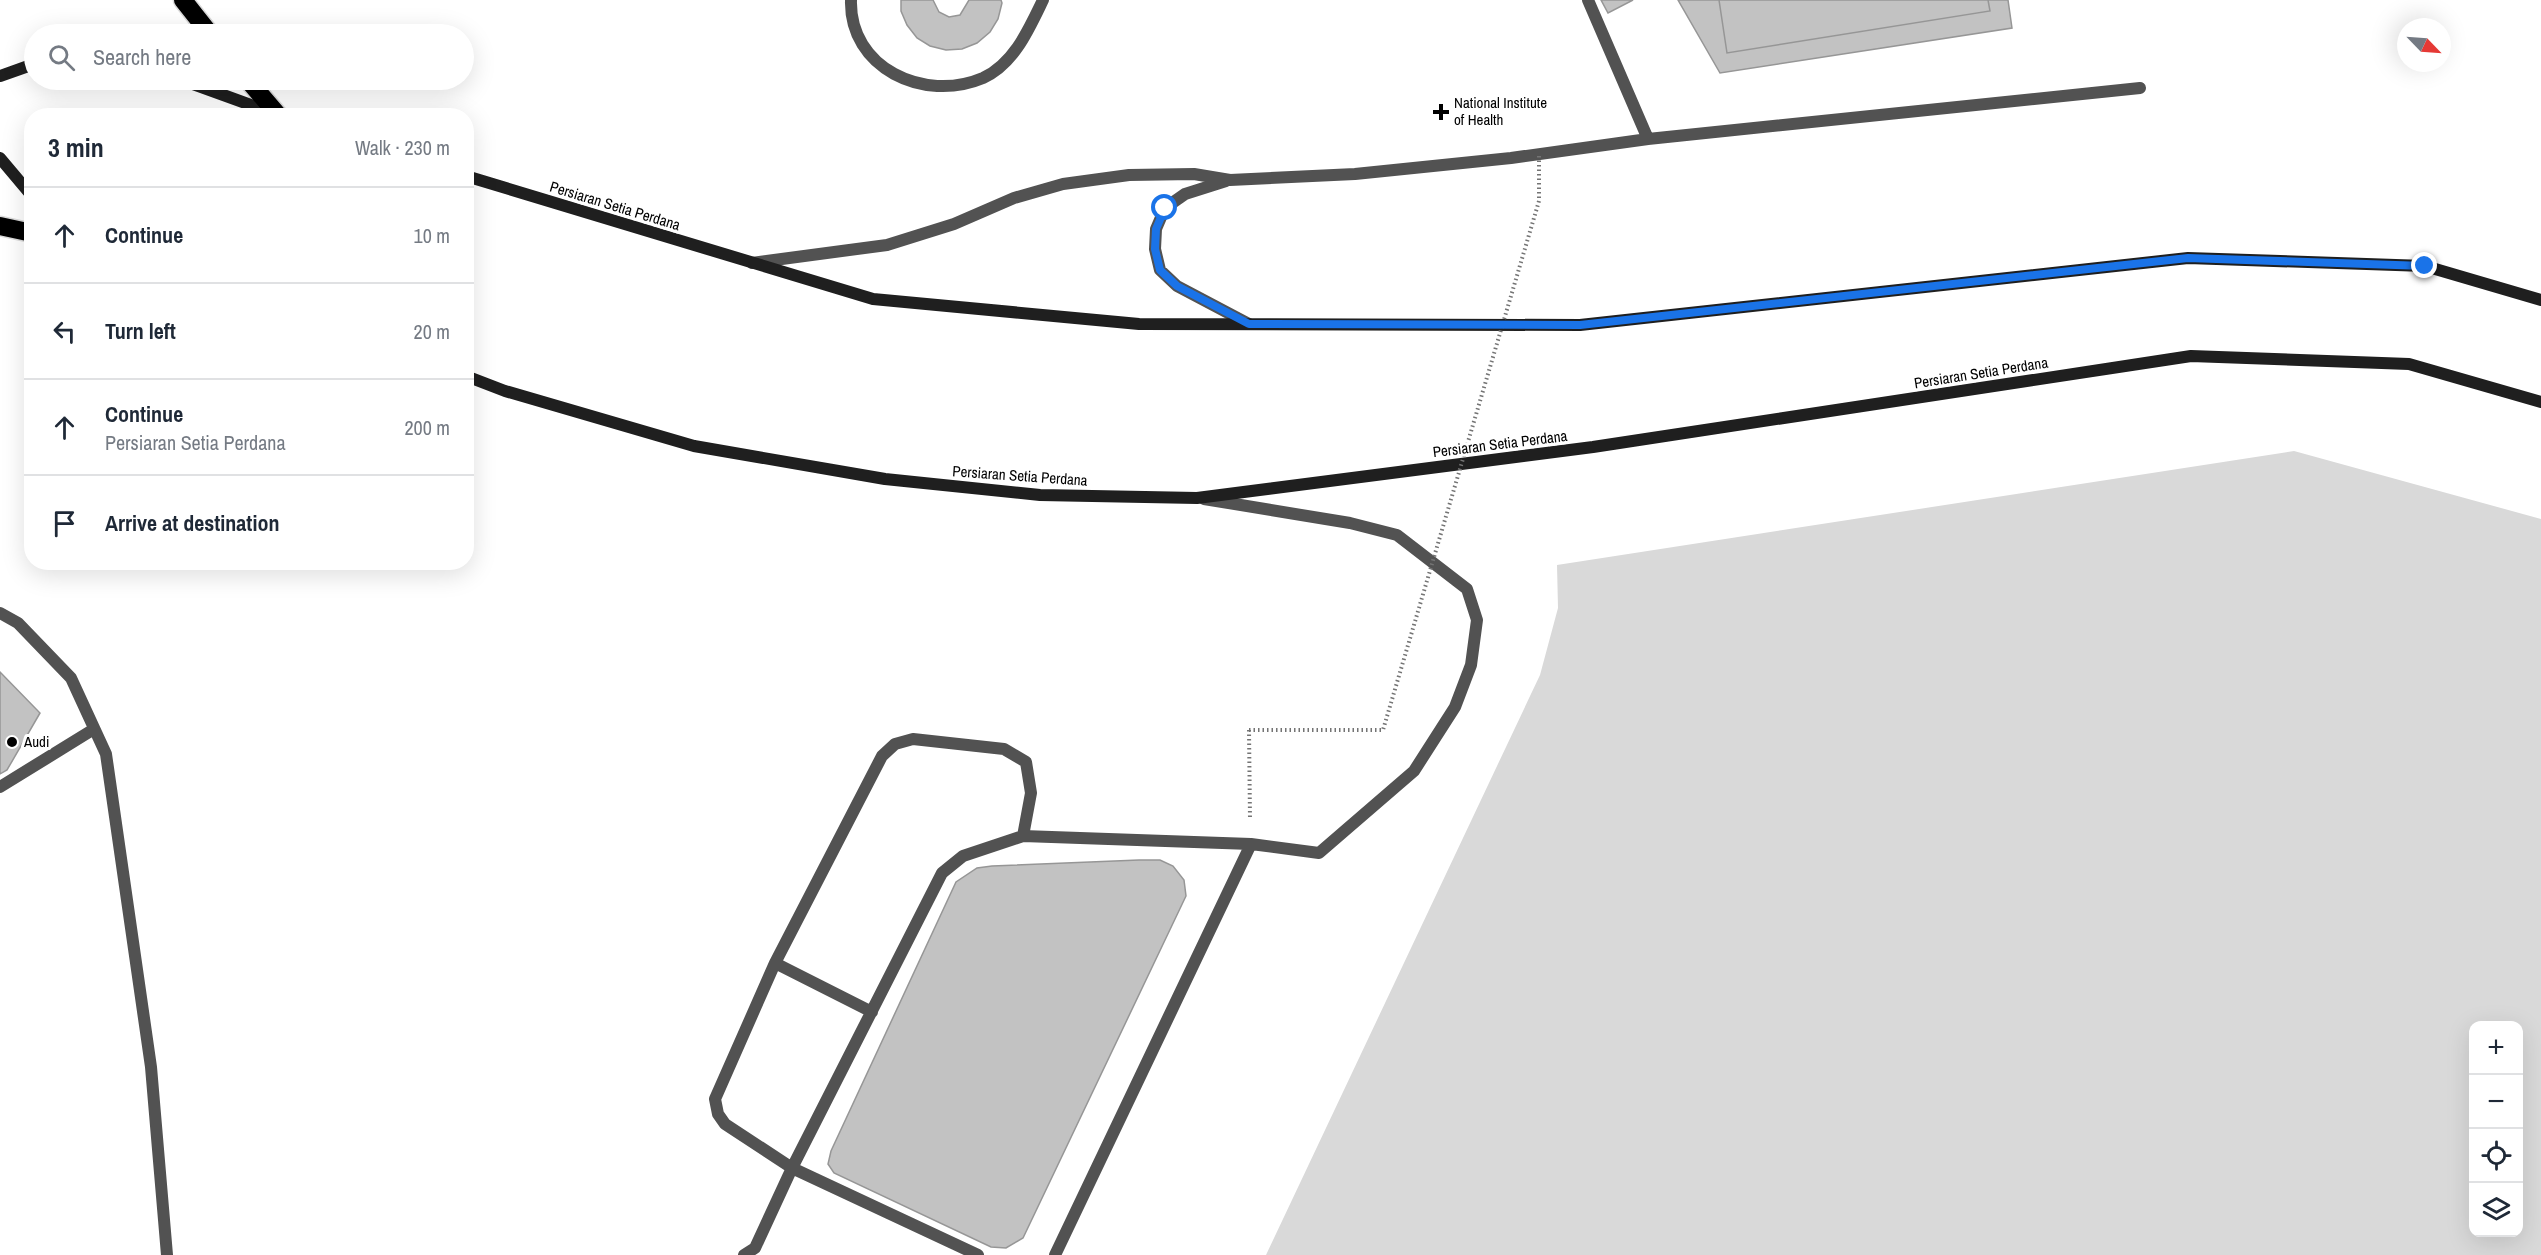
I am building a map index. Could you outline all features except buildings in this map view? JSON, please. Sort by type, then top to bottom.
[{"type":"highway","points":[[183,0],[202,24]]},
{"type":"highway","points":[[257,90],[273,108]]},
{"type":"highway","points":[[0,226],[24,231]]},
{"type":"main road","points":[[0,76],[24,68]]},
{"type":"main road","points":[[210,90],[260,108]]},
{"type":"main road","points":[[0,158],[24,186]]},
{"type":"main road","name":"Persiaran Setia Perdana","points":[[474,178],[873,299],[1139,324],[1580,325],[2188,258],[2425,266],[2541,300]]},
{"type":"main road","name":"Persiaran Setia Perdana","points":[[474,379],[505,391],[694,447],[885,479],[1040,495],[1197,498],[1605,445],[2191,357],[2409,364],[2541,402]]},
{"type":"street","points":[[851,0],[851,20],[866,50],[890,72],[920,85],[953,87],[984,77],[1010,58],[1029,30],[1043,0]]},
{"type":"street","points":[[1588,0],[1648,139]]},
{"type":"street","points":[[752,263],[887,245],[954,224],[1014,198],[1063,184],[1129,175],[1194,174],[1230,180],[1355,174],[1539,155],[1648,139],[2140,88]]},
{"type":"street","points":[[1230,180],[1185,194],[1165,208],[1156,229],[1155,249],[1160,270],[1177,286],[1249,324]]},
{"type":"street","points":[[744,1255],[757,1251],[792,1168],[942,873],[963,856],[1023,836],[1251,844],[1319,853],[1414,771],[1455,707],[1472,665],[1477,620],[1467,589],[1397,535],[1350,524],[1197,498]]},
{"type":"street","points":[[0,613],[18,623],[71,678],[106,754],[151,1067],[167,1255]]},
{"type":"street","points":[[0,787],[94,729]]},
{"type":"street","points":[[978,1255],[792,1168],[725,1124],[718,1114],[715,1099],[775,963],[882,756],[895,744],[913,740],[1004,748],[1026,762],[1031,793],[1023,836]]},
{"type":"street","points":[[1055,1255],[1251,844]]},
{"type":"street","points":[[775,963],[872,1012]]},
{"type":"path","points":[[1251,844],[1249,730],[1383,730],[1539,201],[1539,155]]},
{"type":"shaded area","points":[[2294,451],[2541,519],[2541,1255],[1266,1255],[1540,675],[1558,608],[1557,565]]},
{"type":"place","name":"National Institute of Health","points":[[1441,112]]},
{"type":"place","name":"Audi","points":[[12,742]]},
{"type":"route","points":[[1165,208],[1156,229],[1155,249],[1160,270],[1177,286],[1249,324],[1580,325],[2188,258],[2425,266]]}]
